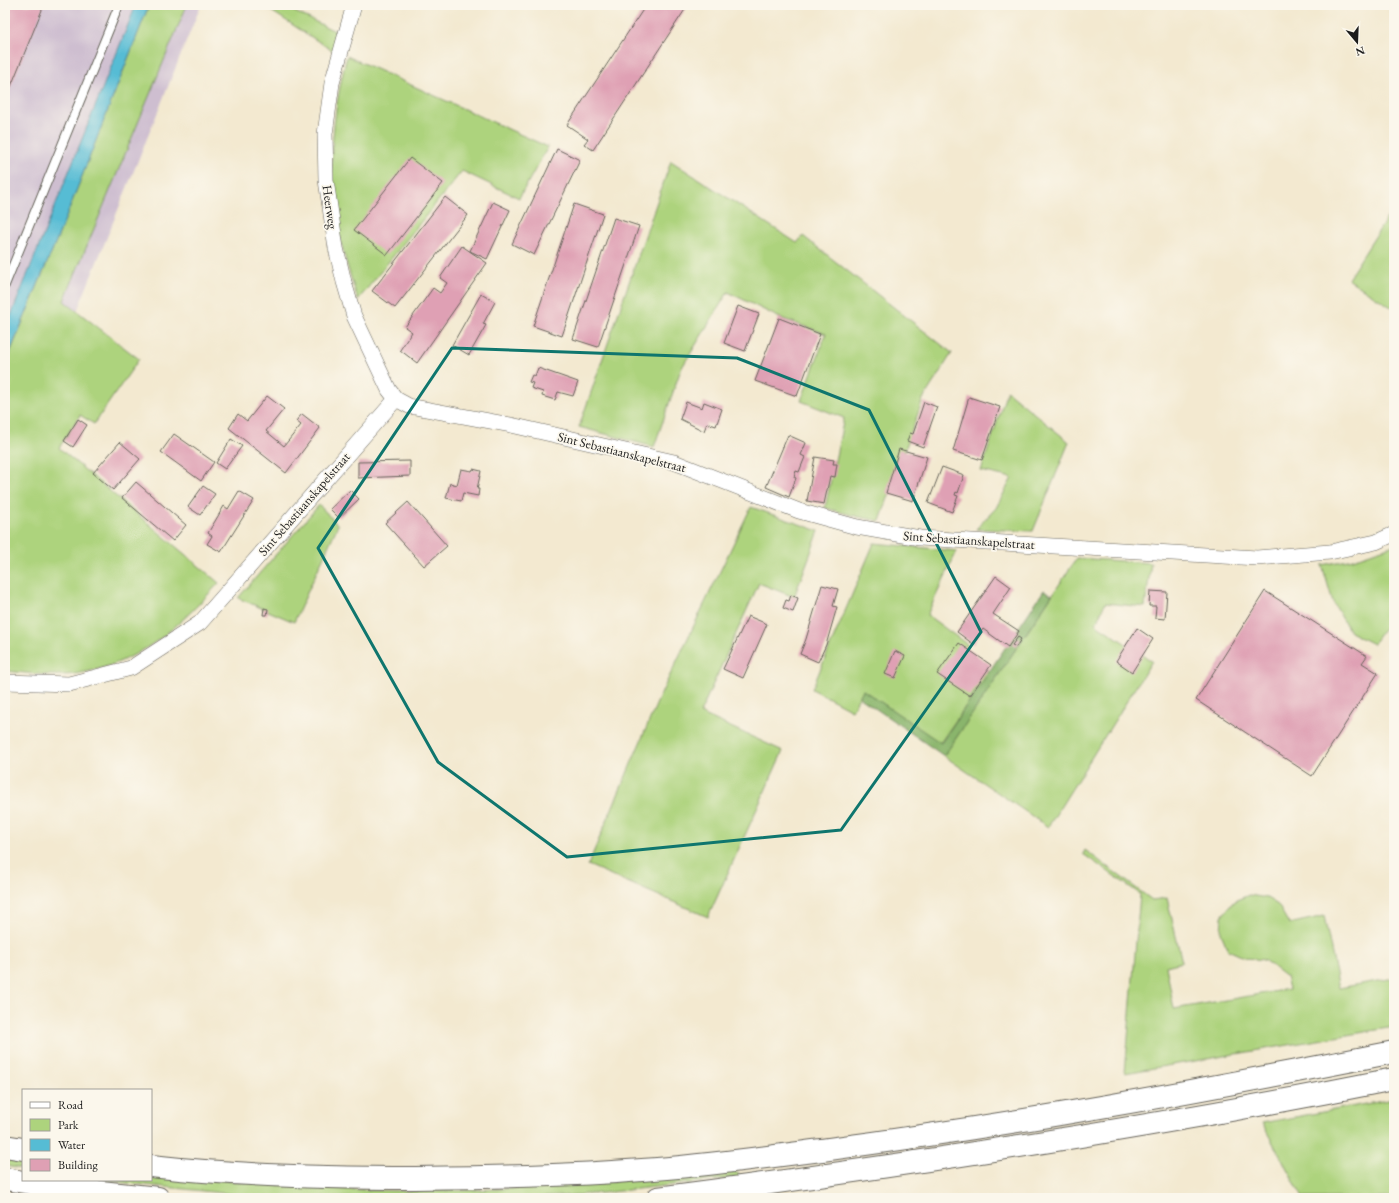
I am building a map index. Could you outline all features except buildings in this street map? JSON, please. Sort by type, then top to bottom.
[{"type":"highway","points":[[152,1166],[272,1175],[352,1178],[492,1178],[644,1170],[917,1137],[1164,1096],[1394,1052]]},
{"type":"highway","points":[[658,1198],[968,1155],[1170,1122],[1394,1079]]},
{"type":"highway","points":[[5,1146],[22,1149]]},
{"type":"highway","points":[[5,1179],[62,1188],[158,1198]]},
{"type":"street","name":"Heerweg","points":[[354,5],[332,83],[325,134],[326,180],[336,248],[354,316],[382,379],[396,399]]},
{"type":"street","name":"Sint Sebastiaanskapelstraat","points":[[5,682],[69,684],[131,668],[200,623],[396,399],[409,406],[511,425],[674,462],[799,511],[857,527],[920,538],[1257,558],[1330,552],[1376,542],[1394,534]]},
{"type":"lane","points":[[5,285],[119,5]]},
{"type":"highlighted area","points":[[452,348],[737,358],[869,410],[981,632],[841,830],[567,857],[438,762],[318,548]]},
{"type":"shaded area","points":[[5,5],[201,5],[5,489]]},
{"type":"green space","points":[[149,5],[187,5],[64,301],[139,359],[94,424],[80,415],[59,448],[219,583],[172,629],[138,653],[119,662],[98,669],[67,675],[5,671],[5,365],[66,217]]},
{"type":"green space","points":[[262,5],[293,5],[291,10],[339,33],[333,51]]},
{"type":"green space","points":[[347,56],[548,147],[519,198],[462,171],[358,300],[337,225],[332,175],[335,115]]},
{"type":"green space","points":[[671,161],[797,243],[803,236],[952,353],[923,399],[880,521],[825,508],[844,418],[801,401],[826,334],[778,317],[728,292],[681,369],[654,447],[579,427]]},
{"type":"green space","points":[[1394,207],[1394,309],[1348,279]]},
{"type":"green space","points":[[1007,391],[1069,442],[1033,531],[976,529],[996,508],[1012,478],[981,471]]},
{"type":"green space","points":[[319,505],[338,525],[294,622],[238,598]]},
{"type":"green space","points":[[751,507],[819,531],[794,597],[759,583],[700,713],[783,751],[708,917],[588,865],[659,698]]},
{"type":"green space","points":[[874,543],[957,551],[927,615],[968,645],[964,653],[990,671],[940,743],[863,690],[852,710],[812,689]]},
{"type":"green space","points":[[1394,545],[1393,622],[1382,631],[1373,644],[1350,632],[1333,602],[1322,565],[1353,559]]},
{"type":"green space","points":[[1077,558],[1151,563],[1145,607],[1105,603],[1096,624],[1152,661],[1048,827],[944,756]]},
{"type":"green space","points":[[1044,590],[1052,595],[944,756],[859,697],[863,690],[941,743]]},
{"type":"green space","points":[[1085,850],[1152,900],[1167,898],[1182,962],[1166,966],[1174,1009],[1289,989],[1286,977],[1264,960],[1246,958],[1228,950],[1221,933],[1222,916],[1234,901],[1249,895],[1267,898],[1278,905],[1289,924],[1324,916],[1339,988],[1394,978],[1394,1027],[1125,1073],[1140,894],[1083,854]]},
{"type":"green space","points":[[1394,1099],[1394,1198],[1303,1198],[1262,1123]]},
{"type":"green space","points":[[5,1153],[22,1156],[22,1169],[5,1166]]},
{"type":"green space","points":[[734,1171],[743,1177],[602,1193],[534,1198],[286,1198],[251,1196],[108,1181],[152,1181],[152,1174],[279,1185],[408,1191],[449,1191],[571,1184]]},
{"type":"water","points":[[136,5],[149,5],[66,217],[5,364],[5,330]]}]
